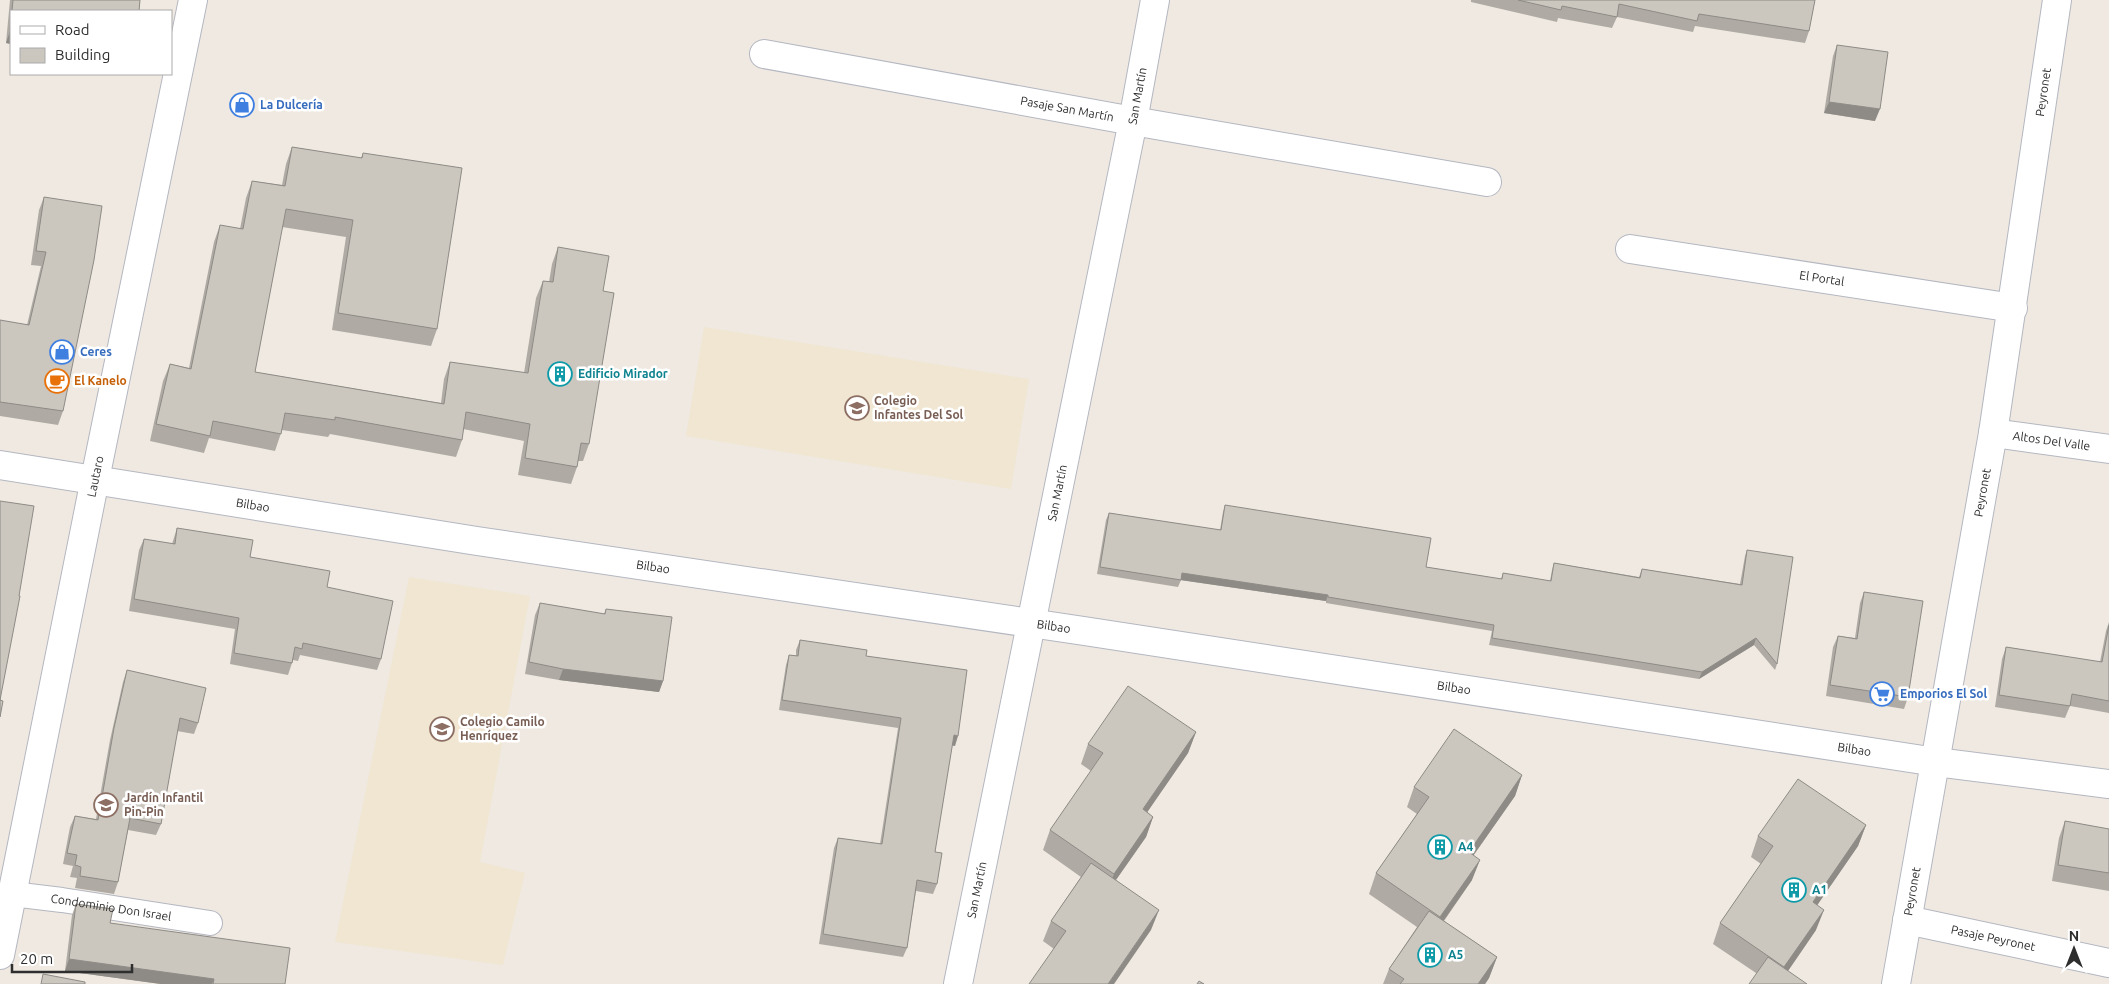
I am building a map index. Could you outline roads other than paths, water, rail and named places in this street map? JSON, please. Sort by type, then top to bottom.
[{"type":"street","name":"Lautaro","points":[[0,955],[94,479],[193,0]]},
{"type":"street","name":"San Martín","points":[[958,984],[1133,121],[1155,0]]},
{"type":"street","name":"Peyronet","points":[[1896,984],[1993,433],[2013,308],[2057,0]]},
{"type":"street","name":"Pasaje San Martín","points":[[764,54],[1133,121],[1487,182]]},
{"type":"street","name":"El Portal","points":[[1630,249],[2013,308]]},
{"type":"street","name":"Altos Del Valle","points":[[1993,433],[2109,449]]},
{"type":"street","name":"Bilbao","points":[[0,465],[476,541],[1836,745],[1936,762],[2109,784]]},
{"type":"street","name":"Pasaje Peyronet","points":[[1907,920],[2109,963]]},
{"type":"lane","name":"Condominio Don Israel","points":[[12,894],[210,923]]},
{"type":"place","name":"La Dulcería","points":[[242,105]]},
{"type":"place","name":"Ceres","points":[[62,352]]},
{"type":"place","name":"Edificio Mirador","points":[[560,374]]},
{"type":"place","name":"El Kanelo","points":[[57,381]]},
{"type":"place","name":"Colegio Infantes Del Sol","points":[[857,408]]},
{"type":"place","name":"Emporios El Sol","points":[[1882,694]]},
{"type":"place","name":"Colegio Camilo Henríquez","points":[[442,729]]},
{"type":"place","name":"Jardín Infantil Pin-Pin","points":[[106,805]]},
{"type":"place","name":"A4","points":[[1440,847]]},
{"type":"place","name":"A1","points":[[1794,890]]},
{"type":"place","name":"A5","points":[[1430,955]]}]
